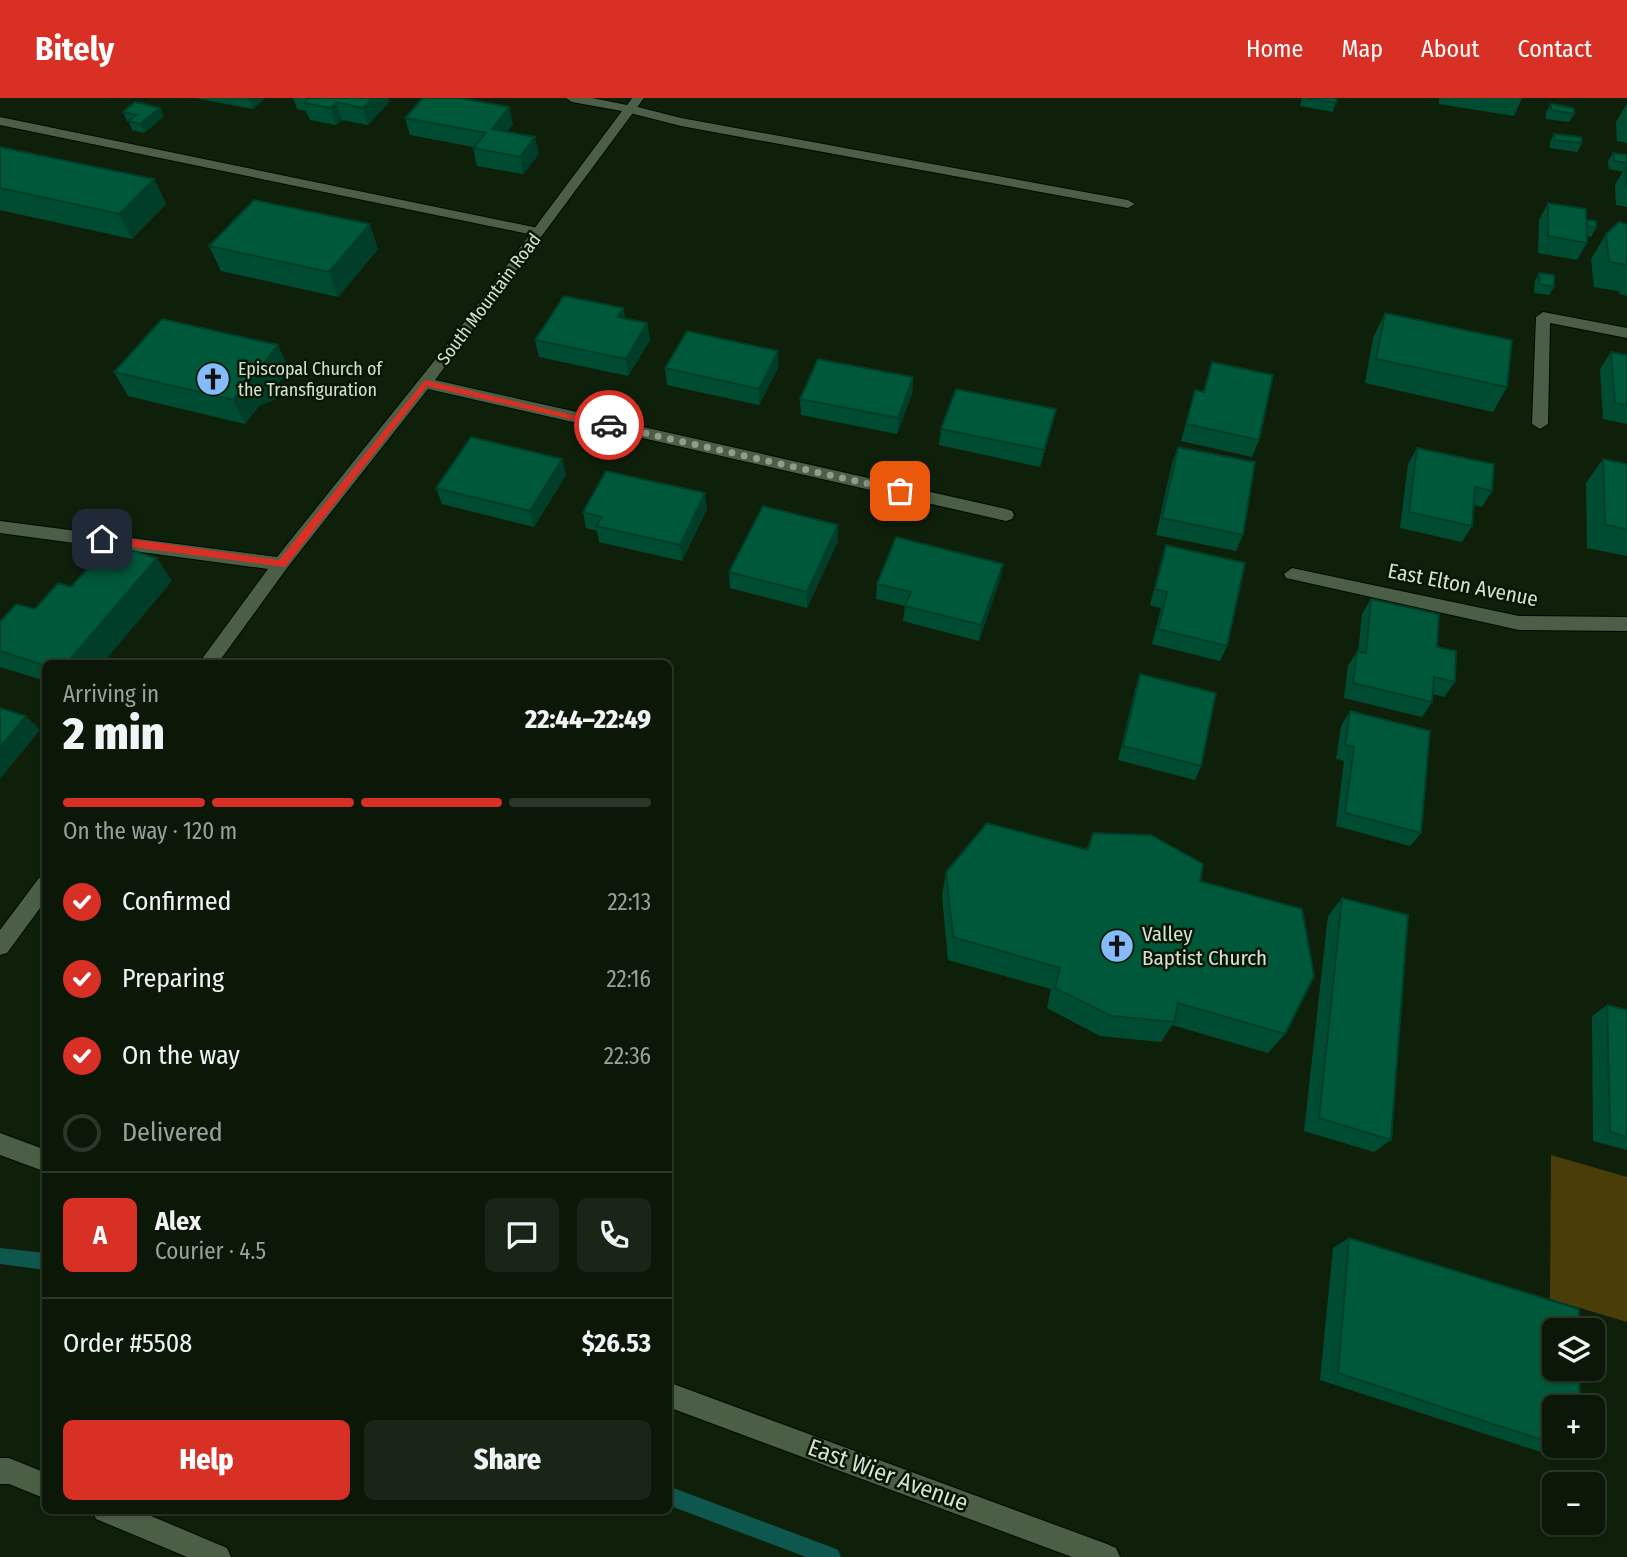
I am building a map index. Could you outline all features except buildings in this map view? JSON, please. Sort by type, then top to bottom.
[{"type":"street","points":[[572,98],[634,103],[681,122],[1128,204]]},
{"type":"street","name":"South Mountain Road","points":[[210,660],[281,564],[425,383],[634,103]]},
{"type":"street","points":[[0,121],[538,232]]},
{"type":"street","points":[[1540,424],[1543,317],[1627,333]]},
{"type":"street","points":[[425,383],[1006,515]]},
{"type":"street","points":[[0,527],[281,564]]},
{"type":"street","name":"East Elton Avenue","points":[[1292,574],[1519,623],[1627,624]]},
{"type":"street","points":[[0,946],[42,889]]},
{"type":"street","points":[[0,1144],[42,1160]]},
{"type":"street","name":"East Wier Avenue","points":[[672,1395],[1107,1557]]},
{"type":"street","points":[[0,1471],[9,1471],[42,1484]]},
{"type":"street","points":[[115,1514],[218,1557]]},
{"type":"shaded area","points":[[1551,1155],[1627,1177],[1627,1322],[1550,1299]]},
{"type":"waterway","points":[[0,1256],[42,1261]]},
{"type":"waterway","points":[[672,1497],[831,1557]]},
{"type":"way so far","points":[[609,425],[900,491]]},
{"type":"place","name":"Episcopal Church of the Transfiguration","points":[[213,379]]},
{"type":"place","name":"Valley Baptist Church","points":[[1117,946]]},
{"type":"route","points":[[102,539],[281,564],[425,383],[609,425]]}]
